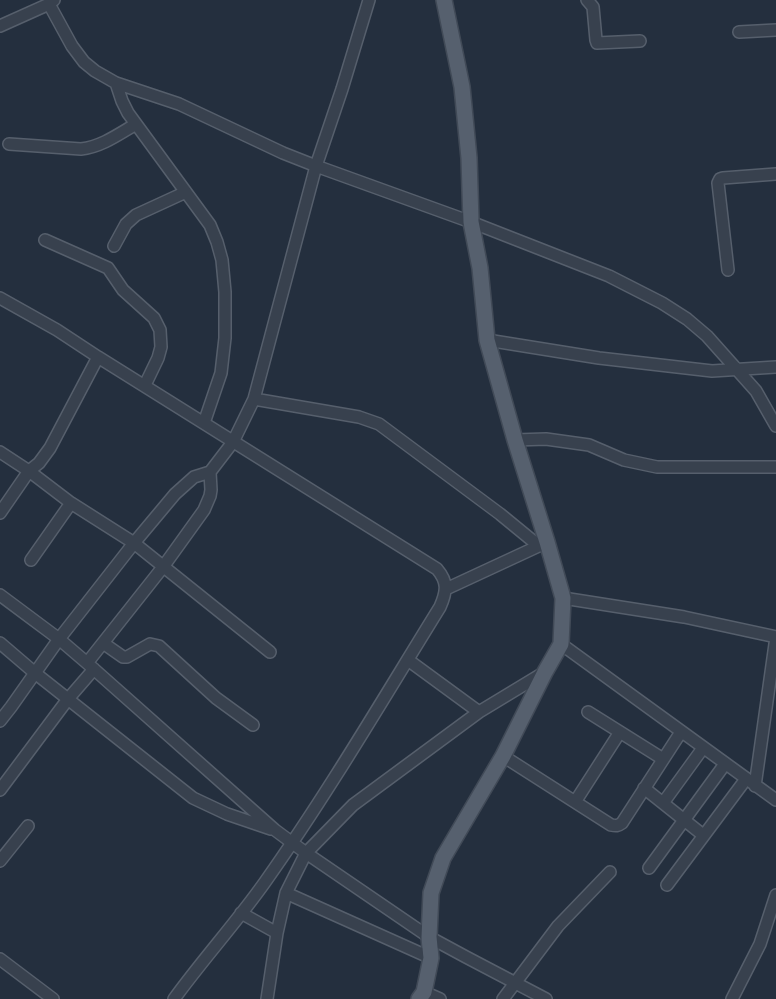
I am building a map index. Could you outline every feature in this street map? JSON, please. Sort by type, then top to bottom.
[{"type":"main road","points":[[421,996],[431,958],[429,936],[431,893],[443,858],[503,756],[561,644],[563,598],[543,544],[487,340],[480,268],[471,222],[469,158],[462,87],[444,0]]},
{"type":"street","points":[[0,721],[59,639],[134,543],[175,494],[194,478],[210,472],[233,442],[254,399],[316,166],[369,0]]},
{"type":"street","points":[[587,0],[593,7],[597,43],[640,40]]},
{"type":"street","points":[[0,26],[51,2],[72,46],[84,62],[116,83],[179,104],[283,153],[316,166],[471,222],[608,276],[662,303],[687,319],[708,336],[756,391],[776,426]]},
{"type":"street","points":[[739,32],[776,30]]},
{"type":"street","points":[[116,83],[124,107],[210,225],[222,260],[225,292],[225,338],[222,365],[204,423]]},
{"type":"street","points":[[9,144],[87,149],[95,147],[136,124]]},
{"type":"street","points":[[728,270],[719,180],[722,178],[776,174]]},
{"type":"street","points":[[114,246],[126,224],[136,215],[186,192]]},
{"type":"street","points":[[45,240],[108,268],[123,290],[154,318],[160,330],[161,347],[145,386]]},
{"type":"street","points":[[0,298],[57,330],[437,569],[444,577],[446,589],[440,607],[340,771],[262,886],[174,999]]},
{"type":"street","points":[[487,340],[599,358],[712,372],[776,367]]},
{"type":"street","points":[[0,513],[29,471],[40,463],[50,448],[98,357]]},
{"type":"street","points":[[254,399],[359,417],[379,424],[543,544]]},
{"type":"street","points":[[515,440],[546,439],[589,445],[624,460],[657,467],[776,467]]},
{"type":"street","points":[[0,452],[71,503],[134,543],[270,652]]},
{"type":"street","points":[[0,790],[68,699],[90,666],[102,643],[163,567],[204,510],[211,490],[210,472]]},
{"type":"street","points":[[31,560],[71,503]]},
{"type":"street","points":[[446,589],[543,544]]},
{"type":"street","points":[[0,595],[59,639],[275,830],[306,853],[429,936],[546,999]]},
{"type":"street","points":[[563,598],[684,617],[776,637],[755,786]]},
{"type":"street","points":[[0,643],[193,798],[227,814],[275,830]]},
{"type":"street","points":[[102,643],[123,657],[150,644],[159,646],[216,698],[253,725]]},
{"type":"street","points":[[561,644],[776,800]]},
{"type":"street","points":[[408,660],[479,712]]},
{"type":"street","points":[[266,999],[286,893],[306,853],[353,805],[479,712],[545,672]]},
{"type":"street","points":[[588,712],[663,759]]},
{"type":"street","points":[[575,802],[620,732]]},
{"type":"street","points":[[503,756],[612,825],[619,825],[682,732]]},
{"type":"street","points":[[663,803],[703,748]]},
{"type":"street","points":[[649,868],[726,764]]},
{"type":"street","points":[[667,885],[746,779]]},
{"type":"street","points":[[644,788],[704,835]]},
{"type":"street","points":[[0,861],[28,826]]},
{"type":"street","points":[[503,999],[558,926],[610,872]]},
{"type":"street","points":[[286,893],[431,958]]},
{"type":"street","points":[[732,999],[760,944],[776,895]]},
{"type":"street","points":[[241,913],[277,933]]},
{"type":"street","points":[[0,960],[53,999]]},
{"type":"street","points":[[421,996],[440,999]]}]
